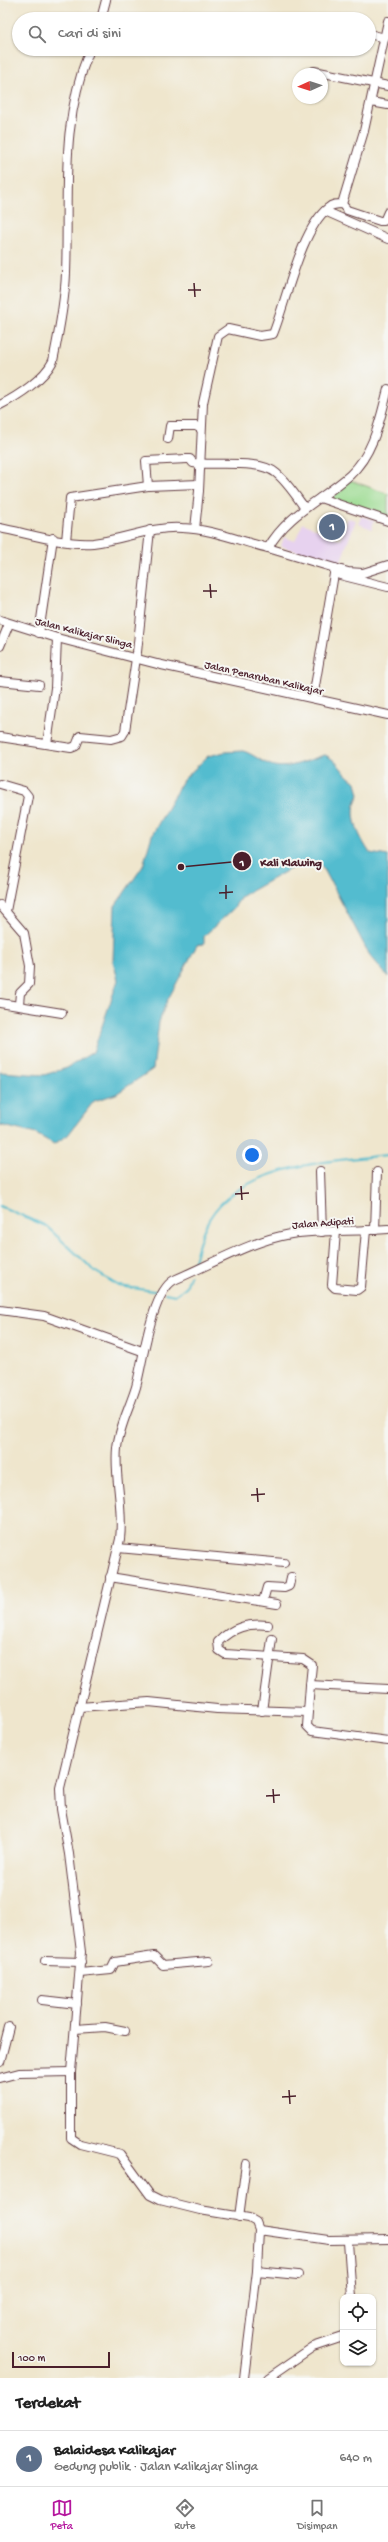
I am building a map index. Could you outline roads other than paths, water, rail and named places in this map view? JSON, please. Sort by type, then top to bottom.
[{"type":"street","points":[[103,12],[106,0]]},
{"type":"street","points":[[342,204],[371,102],[388,21]]},
{"type":"street","points":[[0,405],[28,386],[50,366],[53,360],[66,273],[67,146],[74,96],[88,56]]},
{"type":"street","points":[[328,74],[374,85],[388,86]]},
{"type":"street","points":[[371,102],[388,106]]},
{"type":"street","points":[[195,529],[203,403],[218,336],[228,329],[260,336],[273,334],[292,278],[308,238],[325,211],[334,204],[342,204],[350,212],[385,223],[388,212]]},
{"type":"street","points":[[325,211],[388,239]]},
{"type":"street","points":[[268,548],[282,528],[304,507],[320,498],[350,474],[367,453],[376,432],[388,389]]},
{"type":"street","points":[[168,438],[170,426],[196,426],[201,429]]},
{"type":"street","points":[[148,486],[146,461],[190,459],[193,463],[200,464],[236,464],[267,469],[280,477],[304,507]]},
{"type":"street","points":[[66,541],[70,498],[148,486],[199,484]]},
{"type":"street","points":[[320,498],[388,522]]},
{"type":"street","points":[[0,528],[66,541],[104,541],[168,528],[195,529],[268,548],[334,571],[388,587]]},
{"type":"street","name":"Jalan Kalikajar Slinga","points":[[0,620],[57,638],[136,657],[150,532]]},
{"type":"street","points":[[39,633],[53,538]]},
{"type":"street","points":[[334,571],[363,573],[388,565]]},
{"type":"street","points":[[313,698],[334,571]]},
{"type":"street","points":[[0,646],[9,624]]},
{"type":"street","points":[[47,744],[54,694],[57,638]]},
{"type":"street","points":[[0,737],[74,748],[80,736],[111,739],[122,736],[125,731],[136,657]]},
{"type":"street","name":"Jalan Penaruban Kalikajar","points":[[136,657],[157,664],[388,715]]},
{"type":"street","points":[[0,681],[39,685]]},
{"type":"street","points":[[0,784],[24,791],[28,796],[3,908],[24,933],[30,966],[29,984],[20,994],[19,1004]]},
{"type":"street","points":[[0,1003],[19,1004],[62,1013]]},
{"type":"street","points":[[320,1170],[322,1232]]},
{"type":"street","points":[[336,1231],[332,1285],[335,1288],[357,1290],[361,1287],[371,1230],[377,1172]]},
{"type":"street","name":"Jalan Adipati","points":[[239,2217],[155,2198],[120,2154],[74,2141],[71,2138],[71,2072],[81,1962],[69,1854],[60,1799],[62,1776],[118,1548],[122,1514],[117,1450],[137,1383],[142,1351],[159,1301],[168,1284],[260,1244],[290,1234],[388,1230]]},
{"type":"street","points":[[0,1310],[44,1316],[142,1351]]},
{"type":"street","points":[[118,1548],[284,1563]]},
{"type":"street","points":[[110,1577],[277,1604]]},
{"type":"street","points":[[263,1602],[267,1587],[286,1588],[289,1586],[291,1577]]},
{"type":"street","points":[[268,1625],[251,1623],[235,1629],[226,1635],[218,1645],[219,1650],[225,1654],[271,1657],[310,1662],[313,1669],[310,1685],[307,1726],[312,1731],[388,1741]]},
{"type":"street","points":[[262,1711],[265,1679],[271,1657],[272,1639]]},
{"type":"street","points":[[310,1685],[388,1689]]},
{"type":"street","points":[[79,1707],[149,1702],[262,1711],[308,1712]]},
{"type":"street","points":[[80,1973],[111,1970],[116,1962],[148,1956],[154,1956],[163,1965],[209,1961]]},
{"type":"street","points":[[45,1961],[81,1962]]},
{"type":"street","points":[[42,2000],[77,2004]]},
{"type":"street","points":[[0,2062],[9,2027]]},
{"type":"street","points":[[75,2029],[104,2027],[125,2031]]},
{"type":"street","points":[[0,2078],[19,2073],[71,2072]]},
{"type":"street","points":[[244,2378],[257,2271],[258,2230],[256,2222],[249,2218],[239,2217],[246,2164]]},
{"type":"street","points":[[258,2230],[348,2242],[388,2239]]},
{"type":"street","points":[[348,2242],[352,2294]]},
{"type":"street","points":[[257,2271],[298,2275]]},
{"type":"street","points":[[268,2378],[313,2347],[340,2338]]},
{"type":"water","points":[[243,751],[270,765],[280,767],[300,764],[325,755],[334,761],[347,776],[356,782],[359,795],[354,809],[354,817],[362,840],[370,853],[388,856],[388,977],[369,954],[325,871],[317,862],[309,862],[290,869],[241,897],[233,909],[204,936],[204,944],[197,945],[166,1003],[159,1022],[153,1069],[116,1094],[94,1101],[68,1135],[54,1144],[36,1134],[0,1125],[0,1072],[44,1075],[67,1068],[93,1052],[118,980],[113,961],[115,906],[143,866],[152,835],[183,780],[208,756],[225,752]]},
{"type":"waterway","points":[[192,1268],[205,1227],[219,1206],[237,1190],[260,1179],[285,1170],[339,1160],[388,1155]]},
{"type":"waterway","points":[[0,1206],[46,1226],[96,1272],[119,1286],[160,1292]]},
{"type":"waterway","points":[[165,1293],[175,1295],[186,1287],[190,1276]]},
{"type":"place","name":"Balaidesa Kalikajar","points":[[332,527]]},
{"type":"place","name":"Kali Klawing","points":[[181,867]]}]
